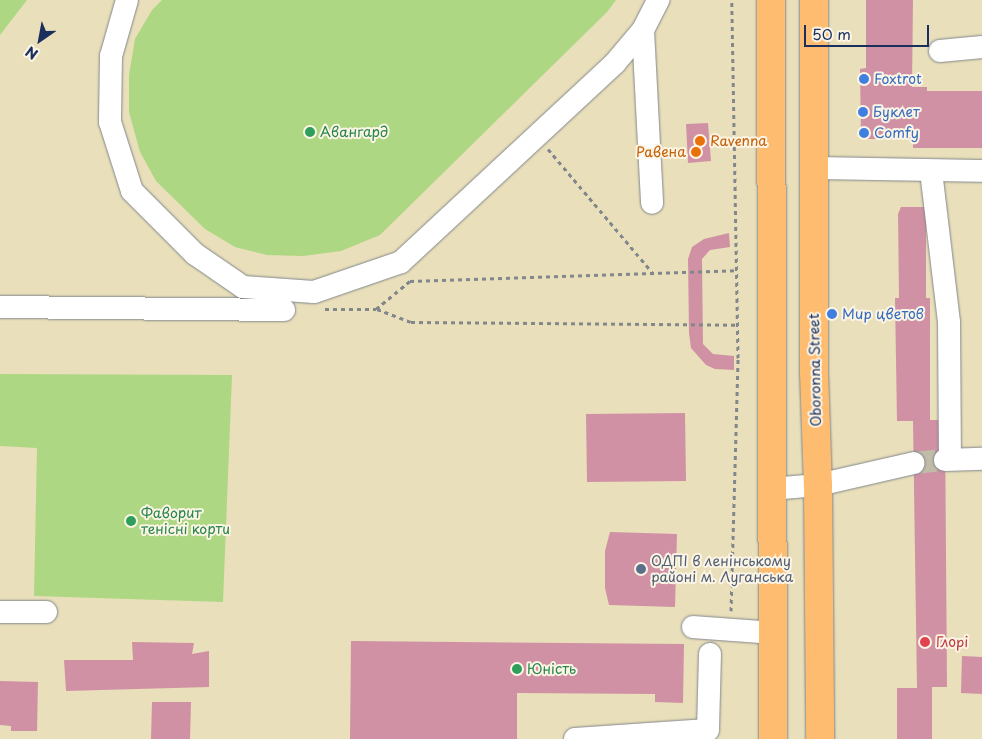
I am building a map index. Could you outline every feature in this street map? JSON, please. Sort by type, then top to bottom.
[{"type":"main road","points":[[770,0],[773,739]]},
{"type":"main road","name":"Oboronna Street","points":[[814,0],[814,372],[818,485],[820,739]]},
{"type":"street","points":[[128,0],[111,56],[110,122],[132,190],[194,254],[243,287],[314,292],[402,262],[615,64],[643,30],[658,0]]},
{"type":"street","points":[[643,30],[652,203]]},
{"type":"street","points":[[940,51],[982,47]]},
{"type":"street","points":[[814,168],[982,171]]},
{"type":"street","points":[[931,171],[949,322],[948,460],[982,458]]},
{"type":"street","points":[[0,307],[284,310]]},
{"type":"street","points":[[771,489],[818,485],[914,463]]},
{"type":"street","points":[[0,612],[46,612]]},
{"type":"street","points":[[693,627],[774,633]]},
{"type":"street","points":[[576,739],[708,730],[710,654]]},
{"type":"path","points":[[730,630],[738,325],[732,0]]},
{"type":"path","points":[[538,136],[652,273]]},
{"type":"path","points":[[376,309],[410,281],[737,270]]},
{"type":"path","points":[[321,310],[376,309],[411,322],[738,325]]},
{"type":"green space","points":[[0,0],[27,0],[0,35]]},
{"type":"green space","name":"Авангард","points":[[162,0],[616,0],[607,12],[380,235],[341,251],[303,256],[267,255],[235,247],[205,229],[156,181],[140,152],[129,112],[129,75],[135,39],[152,10]]},
{"type":"green space","name":"Фаворит тенісні корти","points":[[0,374],[232,375],[223,602],[34,596],[37,448],[0,446]]},
{"type":"building","points":[[866,0],[913,0],[912,87],[927,87],[927,91],[982,91],[982,148],[913,148],[913,139],[861,139],[860,69],[866,68]]},
{"type":"building","points":[[708,123],[711,161],[688,163],[686,124]]},
{"type":"building","points":[[901,207],[926,207],[926,298],[930,298],[930,420],[945,420],[947,687],[932,687],[932,739],[897,739],[897,688],[917,688],[913,421],[897,421],[895,298],[899,298],[898,214]]},
{"type":"building","points":[[729,233],[730,247],[710,250],[702,259],[703,344],[713,354],[734,356],[734,370],[715,369],[706,365],[691,348],[689,333],[688,259],[692,247],[704,239]]},
{"type":"building","points":[[685,413],[686,481],[587,482],[586,414]]},
{"type":"building","name":"ОДПІ в ленінському районі м. Луганська","points":[[610,532],[677,534],[675,607],[609,605],[605,588],[605,551]]},
{"type":"building","name":"Юність","points":[[351,641],[684,644],[683,703],[655,702],[655,694],[517,693],[517,739],[350,739]]},
{"type":"building","points":[[132,642],[194,643],[192,654],[209,651],[209,687],[66,691],[64,660],[133,660]]},
{"type":"building","points":[[962,656],[982,657],[982,694],[961,693]]},
{"type":"building","points":[[0,681],[38,682],[37,731],[11,731],[11,726],[0,725]]},
{"type":"building","points":[[152,702],[191,702],[190,739],[151,739]]},
{"type":"tunnel","points":[[914,463],[945,460]]},
{"type":"place","name":"Foxtrot","points":[[864,79]]},
{"type":"place","name":"Буклет","points":[[863,112]]},
{"type":"place","name":"Авангард","points":[[310,132]]},
{"type":"place","name":"Comfy","points":[[864,133]]},
{"type":"place","name":"Ravenna","points":[[700,141]]},
{"type":"place","name":"Равена","points":[[696,152]]},
{"type":"place","name":"Мир цветов","points":[[832,314]]},
{"type":"place","name":"Фаворит тенісні корти","points":[[131,521]]},
{"type":"place","name":"ОДПІ в ленінському районі м. Луганська","points":[[641,569]]},
{"type":"place","name":"Глорі","points":[[925,642]]},
{"type":"place","name":"Юність","points":[[517,669]]}]
